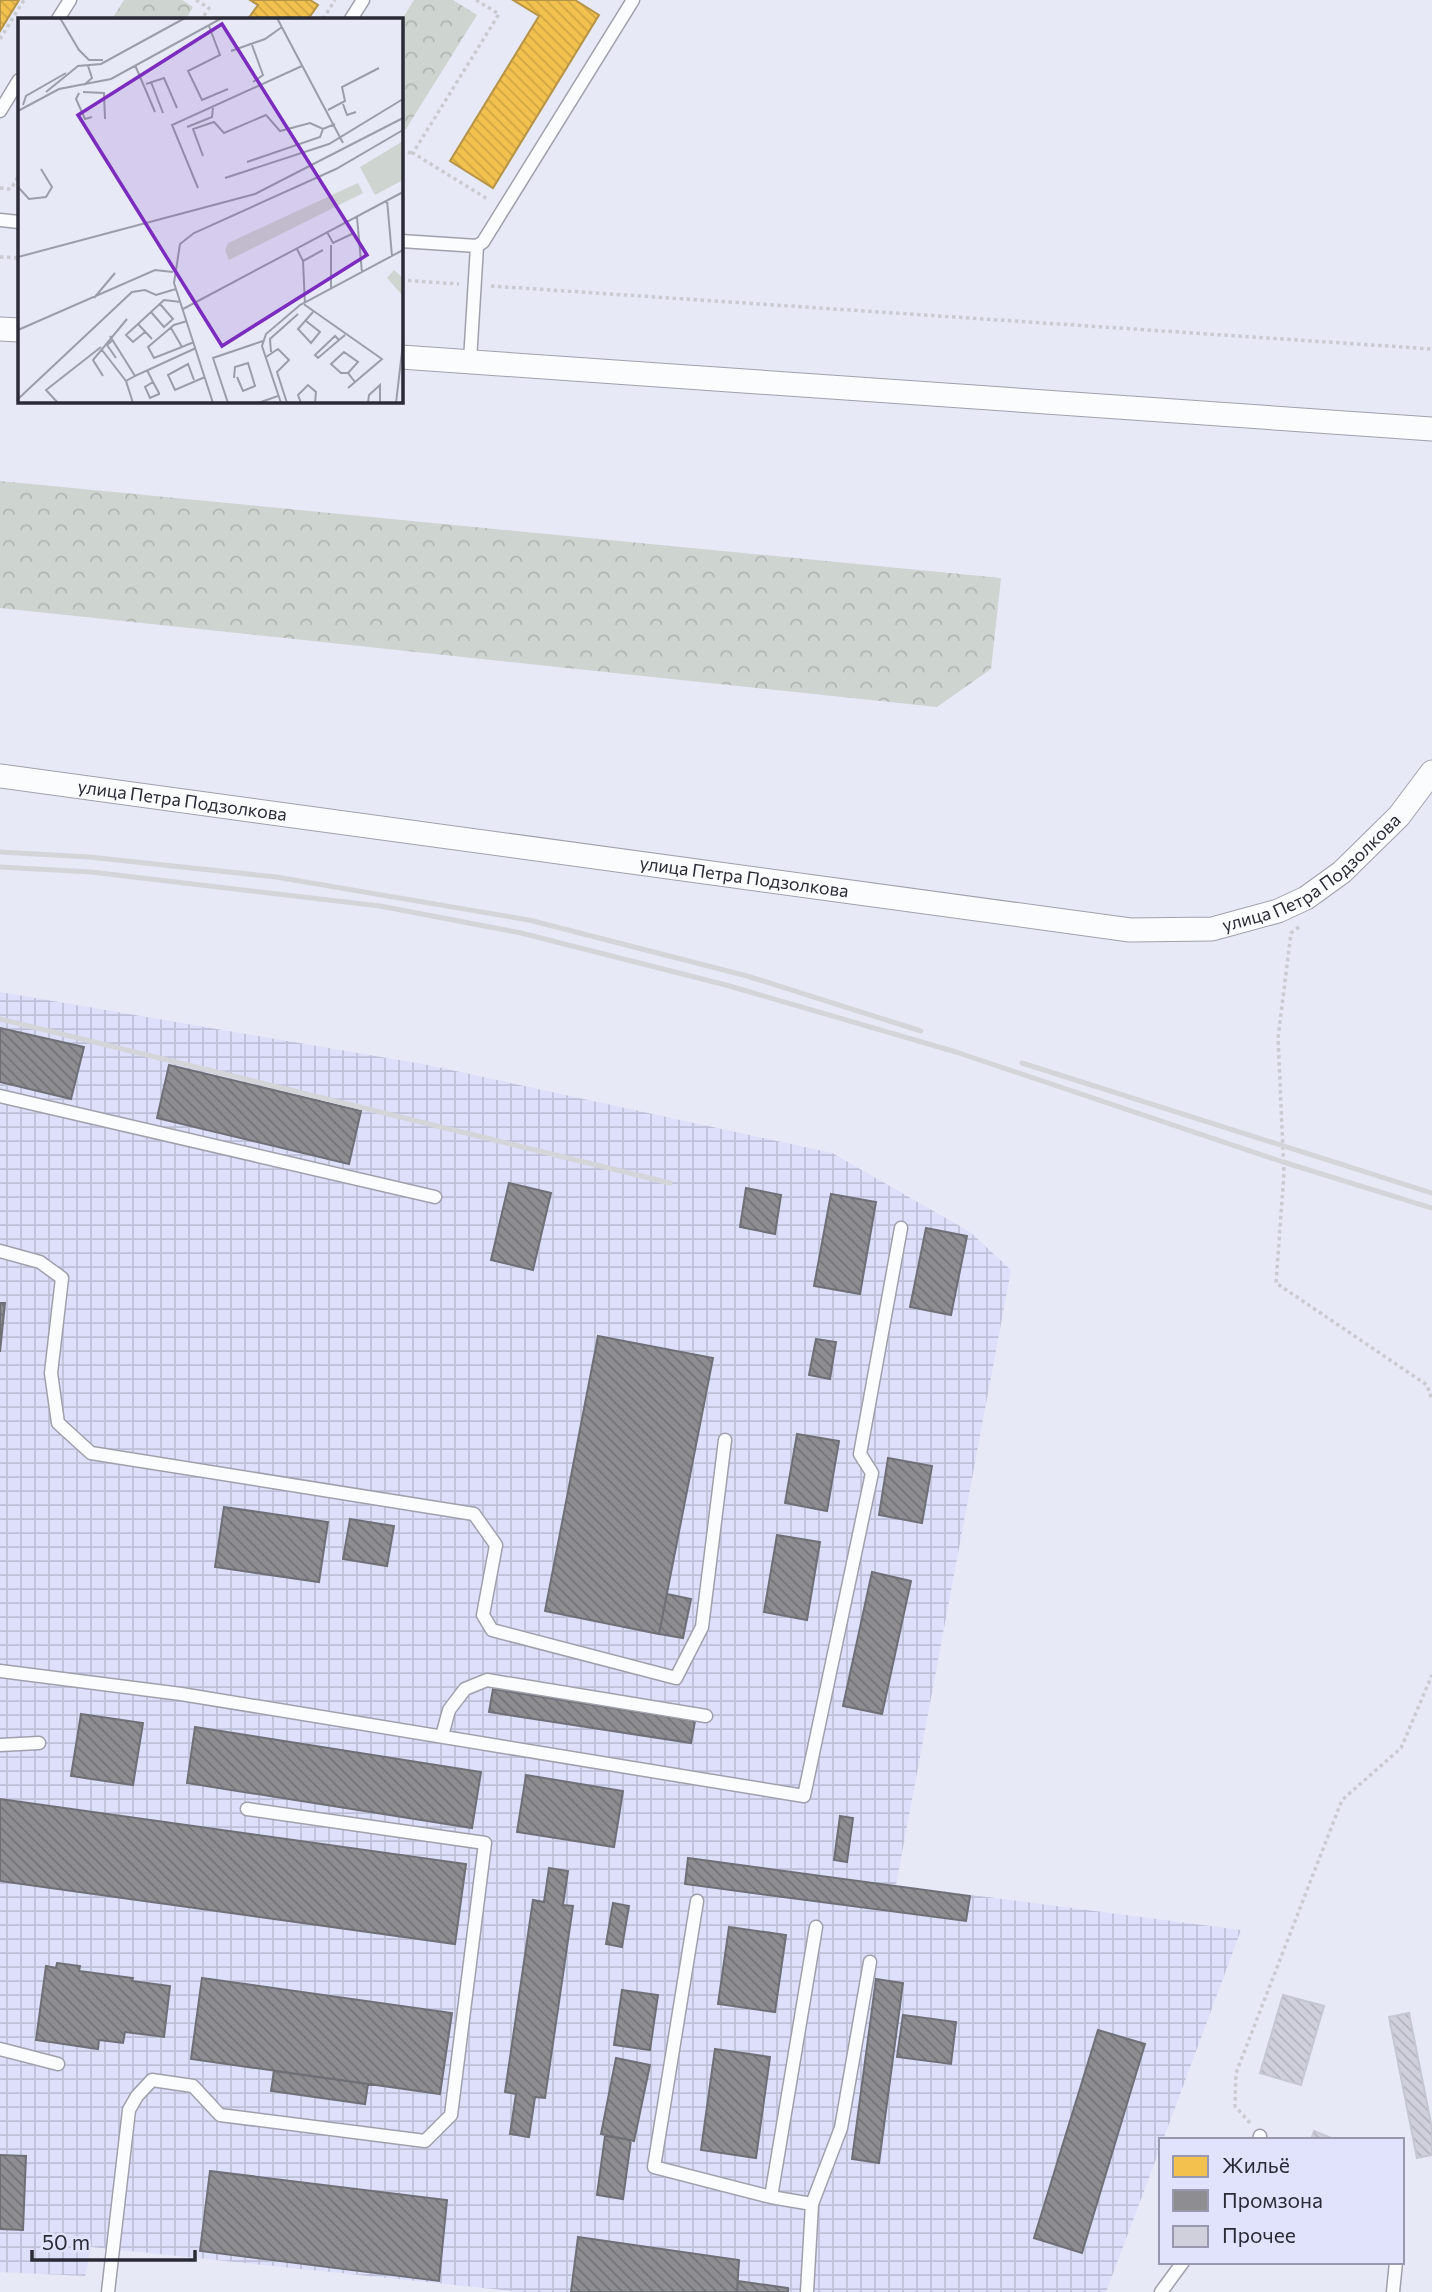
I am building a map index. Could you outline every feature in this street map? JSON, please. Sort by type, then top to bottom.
[{"type":"street","points":[[0,329],[18,331]]},
{"type":"street","points":[[402,357],[1432,429]]},
{"type":"street","name":"улица Петра Подзолкова","points":[[0,776],[1130,930],[1212,929],[1278,911],[1306,898],[1342,872],[1399,816],[1432,772]]},
{"type":"lane","points":[[59,18],[70,0]]},
{"type":"lane","points":[[352,18],[363,0]]},
{"type":"lane","points":[[402,241],[477,246],[483,242],[634,0]]},
{"type":"lane","points":[[0,111],[18,82]]},
{"type":"lane","points":[[0,220],[18,222]]},
{"type":"lane","points":[[470,361],[477,246]]},
{"type":"lane","points":[[0,1096],[435,1197]]},
{"type":"lane","points":[[0,1671],[181,1694],[804,1796],[872,1473],[860,1454],[901,1228]]},
{"type":"lane","points":[[0,1251],[40,1262],[62,1278],[51,1373],[58,1423],[91,1453],[474,1514],[496,1545],[483,1615],[492,1630],[676,1678],[702,1627],[725,1440]]},
{"type":"lane","points":[[442,1737],[449,1710],[465,1689],[487,1680],[706,1716]]},
{"type":"lane","points":[[0,1745],[39,1743]]},
{"type":"lane","points":[[108,2292],[129,2110],[137,2096],[152,2080],[193,2086],[220,2115],[425,2141],[451,2115],[485,1843],[247,1809]]},
{"type":"lane","points":[[697,1901],[654,2167],[771,2197],[812,2204]]},
{"type":"lane","points":[[771,2197],[816,1927]]},
{"type":"lane","points":[[807,2292],[812,2204],[841,2128],[870,1962]]},
{"type":"lane","points":[[0,2049],[58,2064]]},
{"type":"lane","points":[[1161,2292],[1182,2264]]},
{"type":"lane","points":[[1392,2292],[1396,2264]]},
{"type":"path","points":[[0,39],[23,0]]},
{"type":"path","points":[[196,0],[209,8],[203,18]]},
{"type":"path","points":[[324,18],[335,0]]},
{"type":"path","points":[[414,153],[499,14],[476,0]]},
{"type":"path","points":[[402,151],[414,153],[500,206]]},
{"type":"path","points":[[0,188],[11,189],[18,177]]},
{"type":"path","points":[[0,257],[18,258]]},
{"type":"path","points":[[402,280],[1432,349]]},
{"type":"path","points":[[1291,933],[1278,1038],[1284,1173],[1276,1283],[1427,1385],[1432,1400]]},
{"type":"path","points":[[1259,2138],[1236,2106],[1236,2073],[1342,1800],[1401,1748],[1432,1675]]},
{"type":"shaded area","points":[[0,992],[428,1065],[832,1153],[970,1232],[1011,1270],[896,1885],[1241,1930],[1164,2138],[1159,2138],[1159,2151],[1106,2292],[522,2292],[91,2247],[85,2276],[0,2272]]},
{"type":"green space","points":[[124,0],[182,0],[193,7],[187,18],[113,18]]},
{"type":"green space","points":[[414,0],[453,0],[477,15],[402,135],[402,19]]},
{"type":"green space","points":[[0,481],[1001,578],[991,669],[937,707],[0,608]]},
{"type":"building: Жильё","points":[[0,0],[19,0],[0,31]]},
{"type":"building: Жильё","points":[[250,0],[310,0],[318,5],[309,18],[249,18],[258,5]]},
{"type":"building: Жильё","points":[[513,0],[575,0],[599,15],[493,188],[450,161],[539,16]]},
{"type":"building: Промзона","points":[[0,1028],[84,1047],[71,1099],[0,1082]]},
{"type":"building: Промзона","points":[[169,1065],[361,1111],[349,1164],[157,1118]]},
{"type":"building: Промзона","points":[[509,1183],[551,1193],[533,1270],[491,1260]]},
{"type":"building: Промзона","points":[[746,1188],[781,1195],[775,1234],[740,1227]]},
{"type":"building: Промзона","points":[[831,1194],[876,1202],[860,1294],[814,1286]]},
{"type":"building: Промзона","points":[[926,1228],[967,1236],[951,1315],[910,1307]]},
{"type":"building: Промзона","points":[[0,1303],[5,1303],[0,1352]]},
{"type":"building: Промзона","points":[[598,1336],[713,1358],[659,1634],[545,1611]]},
{"type":"building: Промзона","points":[[816,1339],[836,1342],[830,1379],[809,1375]]},
{"type":"building: Промзона","points":[[797,1434],[839,1441],[827,1511],[785,1503]]},
{"type":"building: Промзона","points":[[888,1458],[932,1466],[922,1523],[879,1515]]},
{"type":"building: Промзона","points":[[224,1507],[328,1522],[319,1582],[215,1567]]},
{"type":"building: Промзона","points":[[350,1519],[394,1526],[387,1566],[343,1559]]},
{"type":"building: Промзона","points":[[777,1535],[820,1542],[807,1620],[764,1612]]},
{"type":"building: Промзона","points":[[872,1572],[911,1581],[882,1714],[843,1706]]},
{"type":"building: Промзона","points":[[667,1594],[691,1599],[683,1638],[659,1634]]},
{"type":"building: Промзона","points":[[493,1689],[695,1721],[691,1743],[489,1712]]},
{"type":"building: Промзона","points":[[81,1714],[143,1723],[133,1785],[71,1776]]},
{"type":"building: Промзона","points":[[195,1727],[481,1772],[472,1828],[187,1783]]},
{"type":"building: Промзона","points":[[526,1775],[623,1791],[614,1847],[517,1832]]},
{"type":"building: Промзона","points":[[0,1799],[466,1864],[455,1944],[0,1881]]},
{"type":"building: Промзона","points":[[840,1816],[853,1818],[847,1862],[834,1860]]},
{"type":"building: Промзона","points":[[688,1858],[970,1896],[966,1921],[685,1884]]},
{"type":"building: Промзона","points":[[549,1868],[568,1871],[563,1905],[573,1906],[545,2098],[535,2097],[529,2137],[510,2134],[516,2094],[505,2092],[533,1900],[544,1902]]},
{"type":"building: Промзона","points":[[613,1903],[629,1906],[622,1947],[606,1944]]},
{"type":"building: Промзона","points":[[729,1927],[786,1935],[775,2012],[718,2004]]},
{"type":"building: Промзона","points":[[57,1963],[80,1966],[79,1971],[170,1986],[164,2037],[125,2032],[123,2043],[99,2040],[98,2049],[36,2040],[46,1966],[56,1968]]},
{"type":"building: Промзона","points":[[202,1978],[452,2013],[440,2094],[191,2059]]},
{"type":"building: Промзона","points":[[876,1979],[903,1983],[879,2163],[852,2159]]},
{"type":"building: Промзона","points":[[622,1990],[658,1995],[650,2050],[614,2045]]},
{"type":"building: Промзона","points":[[903,2015],[956,2022],[951,2064],[897,2057]]},
{"type":"building: Промзона","points":[[1098,2030],[1145,2044],[1082,2253],[1034,2238]]},
{"type":"building: Промзона","points":[[715,2049],[770,2057],[756,2158],[701,2150]]},
{"type":"building: Промзона","points":[[616,2058],[650,2065],[634,2141],[601,2134]]},
{"type":"building: Промзона","points":[[274,2071],[368,2084],[365,2104],[271,2091]]},
{"type":"building: Промзона","points":[[605,2136],[631,2140],[623,2199],[597,2195]]},
{"type":"building: Промзона","points":[[0,2155],[26,2156],[23,2230],[0,2229]]},
{"type":"building: Промзона","points":[[210,2171],[447,2200],[439,2281],[200,2251]]},
{"type":"building: Промзона","points":[[578,2237],[739,2260],[737,2292],[571,2292]]},
{"type":"building: Промзона","points":[[738,2281],[788,2288],[788,2292],[737,2292]]},
{"type":"building: Прочее","points":[[1283,1995],[1324,2006],[1301,2085],[1260,2073]]},
{"type":"building: Прочее","points":[[1409,2013],[1432,2128],[1432,2155],[1417,2158],[1389,2017]]},
{"type":"building: Прочее","points":[[1314,2131],[1331,2138],[1312,2138]]},
{"type":"railway","points":[[0,852],[89,857],[276,877],[529,920],[747,976],[921,1031]]},
{"type":"railway","points":[[0,867],[91,872],[380,906],[521,933],[726,985],[956,1052],[1283,1162],[1432,1208]]},
{"type":"railway","points":[[0,1019],[670,1183]]},
{"type":"railway","points":[[1022,1063],[1432,1193]]}]
